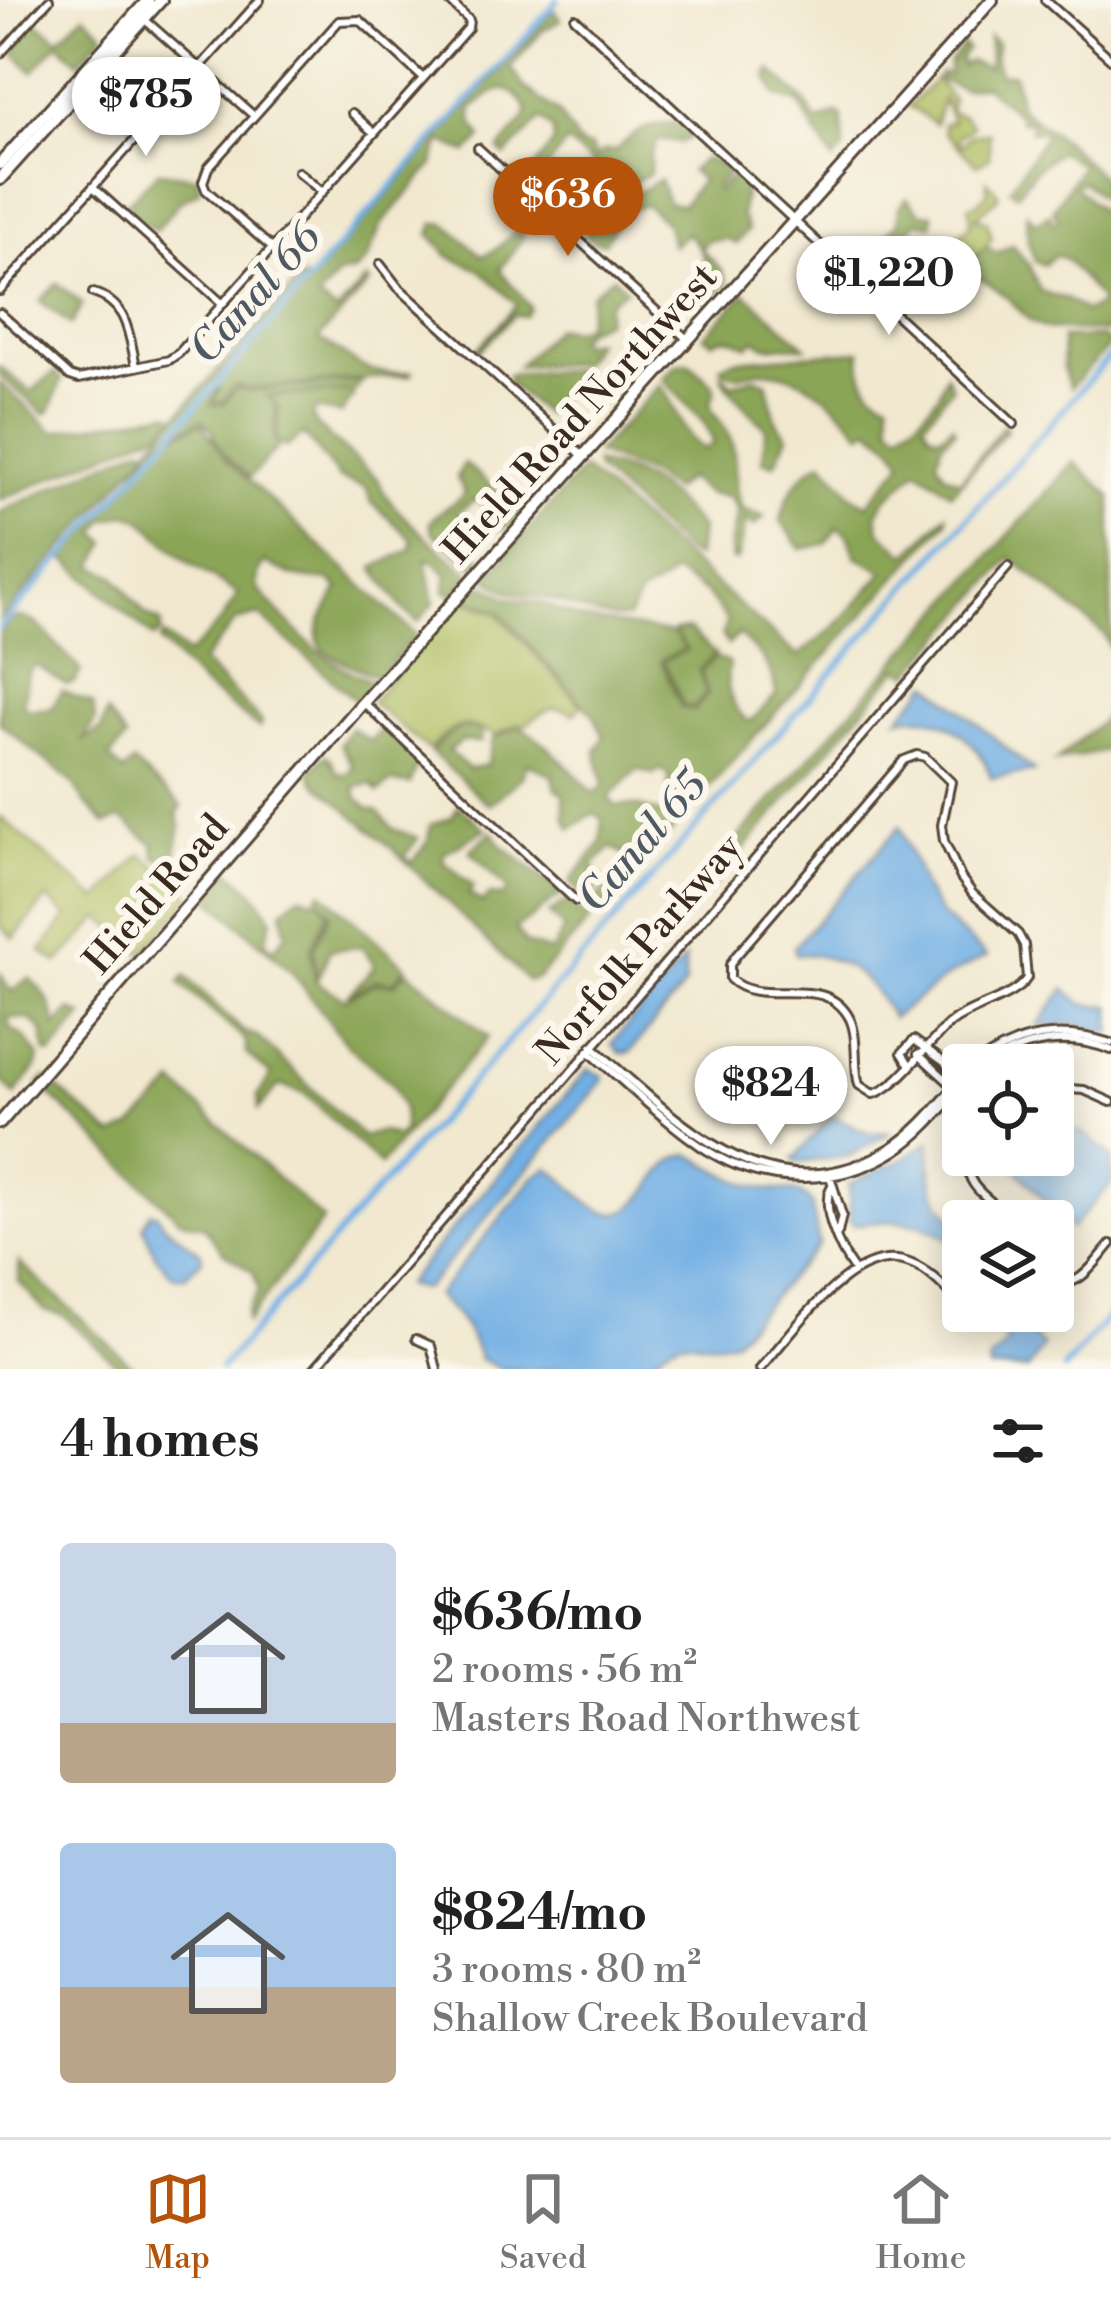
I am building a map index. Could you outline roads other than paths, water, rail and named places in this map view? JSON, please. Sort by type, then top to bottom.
[{"type":"street","points":[[0,54],[49,0]]},
{"type":"street","points":[[0,179],[140,16],[148,0]]},
{"type":"street","points":[[0,164],[140,16],[161,0]]},
{"type":"street","points":[[0,291],[260,0]]},
{"type":"street","points":[[0,314],[70,376],[80,379],[169,359],[179,352],[468,28],[469,20],[448,0]]},
{"type":"street","name":"Hield Road Northwest","points":[[361,704],[992,0]]},
{"type":"street","points":[[1045,0],[1111,59]]},
{"type":"street","points":[[140,16],[254,116]]},
{"type":"street","points":[[272,248],[214,200],[203,182],[208,168],[254,116],[339,21],[350,18],[360,20],[423,78]]},
{"type":"street","points":[[575,18],[1014,424]]},
{"type":"street","points":[[352,113],[374,133]]},
{"type":"street","points":[[478,148],[687,340]]},
{"type":"street","points":[[298,172],[321,191]]},
{"type":"street","points":[[93,187],[224,304]]},
{"type":"street","points":[[380,264],[398,287],[583,456]]},
{"type":"street","points":[[93,292],[122,311],[136,366]]},
{"type":"street","name":"Norfolk Parkway","points":[[314,1369],[1008,566]]},
{"type":"street","points":[[361,704],[576,901]]},
{"type":"street","name":"Hield Road","points":[[0,1124],[361,704]]},
{"type":"street","points":[[917,754],[950,782],[942,825],[944,841],[961,878],[1018,934],[1028,978],[1017,991],[974,1007],[952,1022],[918,1054],[883,1092],[865,1091],[856,1078],[850,1019],[832,1000],[810,992],[743,989],[730,979],[729,972],[735,957],[904,760],[917,754]]},
{"type":"street","points":[[1014,1044],[1040,1034],[1088,1035],[1111,1046]]},
{"type":"street","points":[[909,1064],[902,1053],[914,1040],[942,1065]]},
{"type":"street","points":[[1030,1044],[1111,1046]]},
{"type":"street","points":[[590,1048],[722,1152],[767,1169],[829,1173],[869,1159],[892,1147],[942,1103]]},
{"type":"street","points":[[918,1054],[942,1071]]},
{"type":"street","points":[[1074,1089],[1111,1102]]},
{"type":"street","points":[[829,1173],[827,1209],[854,1270]]},
{"type":"street","points":[[968,1176],[990,1200]]},
{"type":"street","points":[[831,1187],[841,1207],[838,1234]]},
{"type":"street","points":[[827,1209],[841,1207]]},
{"type":"street","points":[[1074,1282],[1111,1244]]},
{"type":"street","points":[[760,1369],[854,1270],[872,1262],[908,1262],[942,1289]]},
{"type":"street","points":[[416,1340],[431,1346],[437,1369]]},
{"type":"water","points":[[929,683],[1034,771],[991,778],[977,751],[956,730],[929,718],[899,718]]},
{"type":"water","points":[[900,826],[924,888],[940,914],[987,956],[948,976],[892,1018],[875,991],[854,971],[828,958],[796,954],[794,947]]},
{"type":"water","points":[[685,959],[685,985],[629,1053],[620,1053],[612,1044],[616,1038]]},
{"type":"water","points":[[1065,989],[1084,1005],[1111,1006],[1111,1033],[1079,1024],[1038,1025]]},
{"type":"water","points":[[588,1069],[603,1076],[603,1081],[430,1284],[423,1289],[405,1285]]},
{"type":"water","points":[[832,1115],[868,1133],[891,1132],[849,1156],[793,1160]]},
{"type":"water","points":[[1074,1130],[1111,1156],[1111,1184],[1074,1226],[1074,1200],[1045,1200],[1023,1176],[1074,1176]]},
{"type":"water","points":[[930,1141],[934,1189],[942,1205],[942,1236],[912,1223],[854,1225],[850,1221],[849,1184]]},
{"type":"water","points":[[689,1154],[744,1183],[795,1192],[811,1202],[819,1244],[734,1340],[680,1341],[645,1369],[501,1369],[480,1359],[463,1324],[436,1296],[535,1176],[548,1168],[599,1209],[618,1213],[638,1202],[669,1164]]},
{"type":"water","points":[[150,1213],[156,1213],[201,1253],[202,1260],[184,1277],[174,1277],[156,1257],[143,1226]]},
{"type":"water","points":[[1000,1332],[1028,1332],[1043,1346],[1028,1369],[989,1369],[990,1361],[1008,1343]]},
{"type":"waterway","name":"Canal 66","points":[[0,627],[558,0]]},
{"type":"waterway","name":"Canal 65","points":[[220,1369],[1111,355]]},
{"type":"waterway","points":[[1064,1369],[1111,1314]]}]
